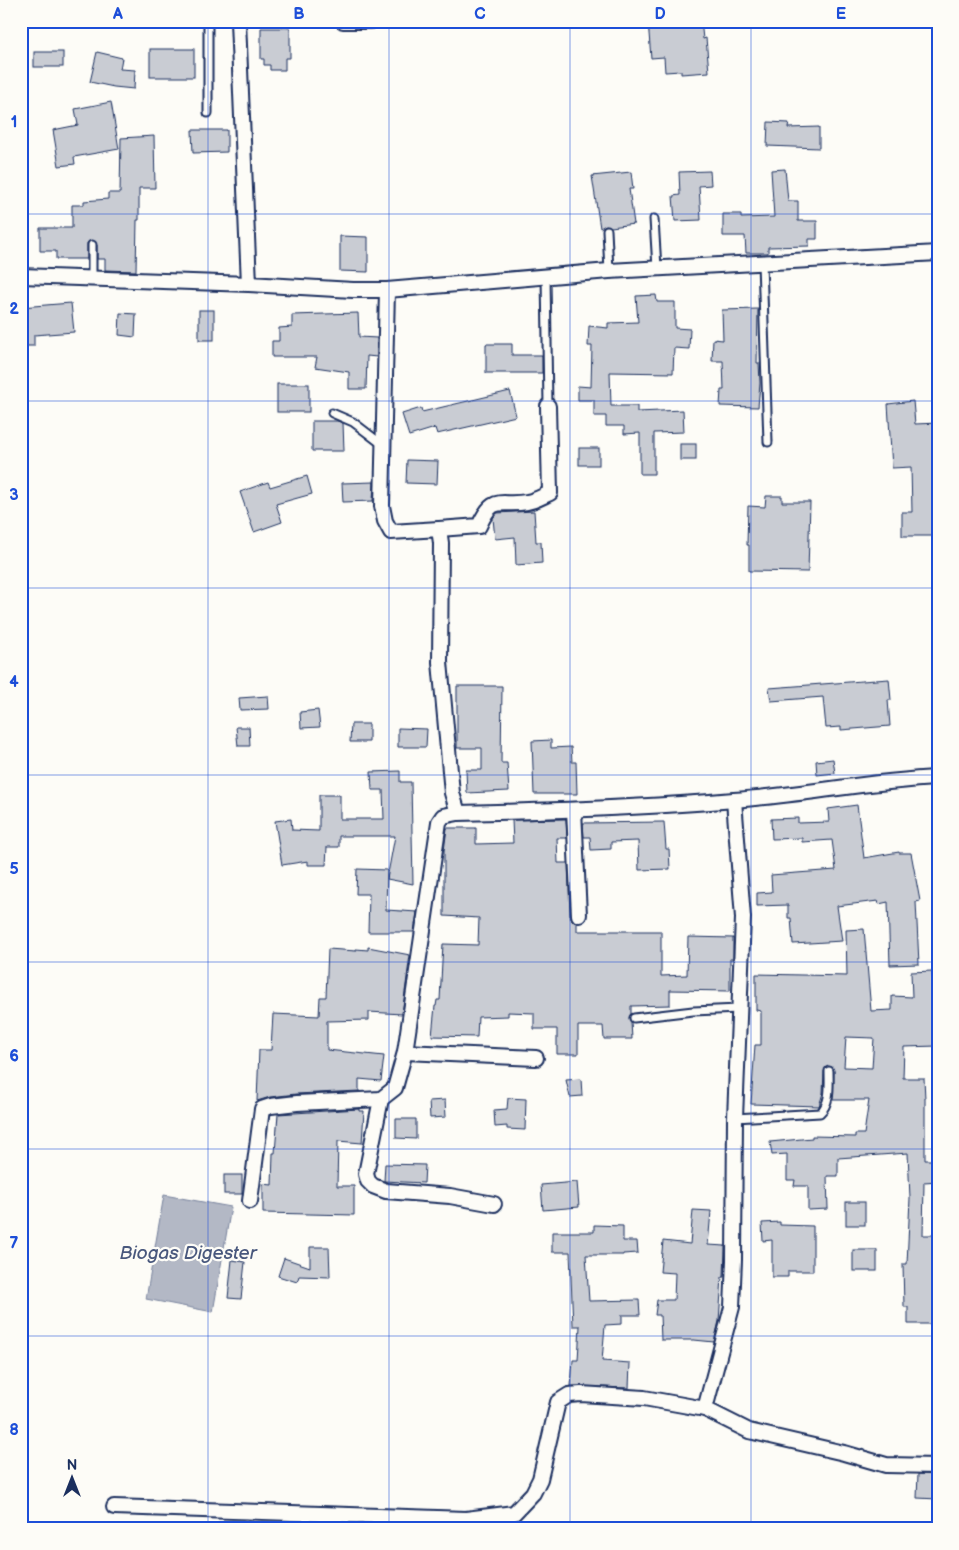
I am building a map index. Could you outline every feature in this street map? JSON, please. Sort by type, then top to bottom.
[{"type":"street","points":[[238,21],[249,284]]},
{"type":"street","points":[[343,21],[371,21]]},
{"type":"street","points":[[21,276],[387,290],[608,271],[938,253]]},
{"type":"street","points":[[387,290],[382,506],[385,521],[391,532],[479,526],[486,511],[497,503],[528,502],[550,493],[548,406]]},
{"type":"street","points":[[439,529],[441,543],[440,662],[452,792],[458,813]]},
{"type":"street","points":[[250,1201],[262,1110],[271,1106],[297,1103],[381,1098],[395,1088],[405,1052],[439,822],[443,816],[458,813],[574,810],[734,800],[890,781],[938,778]]},
{"type":"street","points":[[705,1409],[732,1307],[735,1118],[743,918],[734,800]]},
{"type":"street","points":[[574,810],[579,915]]},
{"type":"street","points":[[405,1052],[536,1058]]},
{"type":"street","points":[[381,1098],[366,1174],[368,1181],[373,1186],[386,1191],[450,1196],[494,1204]]},
{"type":"street","points":[[114,1506],[466,1518],[514,1512],[533,1493],[540,1479],[558,1402],[569,1395],[580,1394],[644,1398],[705,1409],[749,1431],[844,1452],[886,1465],[938,1466]]},
{"type":"lane","points":[[208,113],[208,27],[209,23],[214,21]]},
{"type":"lane","points":[[654,219],[657,268]]},
{"type":"lane","points":[[607,230],[608,271]]},
{"type":"lane","points":[[92,245],[92,279]]},
{"type":"lane","points":[[762,263],[768,442]]},
{"type":"lane","points":[[546,276],[548,406]]},
{"type":"lane","points":[[332,413],[353,422],[384,445]]},
{"type":"lane","points":[[634,1018],[693,1011],[739,1009]]},
{"type":"lane","points":[[735,1118],[820,1113],[824,1109],[828,1095],[829,1071]]},
{"type":"water","name":"Biogas Digester","points":[[164,1195],[231,1207],[213,1312],[146,1299]]},
{"type":"building","points":[[648,21],[701,21],[703,39],[706,38],[709,72],[681,74],[681,71],[665,72],[664,57],[651,58]]},
{"type":"building","points":[[261,28],[290,28],[290,58],[285,58],[285,70],[270,70],[270,65],[264,65],[264,59],[261,59]]},
{"type":"building","points":[[150,49],[194,49],[194,77],[150,77]]},
{"type":"building","points":[[34,52],[63,52],[63,67],[34,67]]},
{"type":"building","points":[[97,52],[122,58],[120,69],[135,70],[134,89],[90,82]]},
{"type":"building","points":[[111,102],[119,149],[74,157],[75,164],[59,166],[53,130],[78,125],[75,109]]},
{"type":"building","points":[[768,122],[789,123],[788,128],[819,127],[819,148],[767,146]]},
{"type":"building","points":[[192,130],[227,130],[227,152],[193,153]]},
{"type":"building","points":[[154,136],[155,188],[139,188],[136,271],[105,270],[105,259],[97,259],[97,245],[92,240],[87,243],[87,259],[56,259],[56,251],[40,251],[40,228],[72,228],[72,205],[84,205],[84,201],[108,199],[108,193],[120,193],[121,138]]},
{"type":"building","points":[[785,169],[788,201],[798,201],[798,221],[817,221],[817,239],[809,239],[809,246],[768,247],[768,253],[746,253],[745,236],[723,236],[723,214],[741,214],[741,218],[774,217],[771,170]]},
{"type":"building","points":[[710,171],[711,185],[699,186],[701,220],[675,221],[673,196],[680,195],[679,172]]},
{"type":"building","points":[[631,172],[633,189],[629,189],[634,224],[611,227],[606,225],[600,228],[592,176]]},
{"type":"building","points":[[340,236],[368,237],[368,272],[340,271]]},
{"type":"building","points":[[656,295],[657,302],[675,302],[675,328],[690,329],[689,349],[674,348],[673,373],[610,372],[611,406],[637,406],[637,412],[683,410],[684,432],[654,433],[654,474],[640,474],[640,433],[624,434],[624,426],[606,426],[606,416],[594,416],[594,400],[578,400],[578,386],[591,387],[592,346],[588,346],[589,326],[608,328],[608,323],[638,322],[636,296]]},
{"type":"building","points":[[71,303],[74,332],[34,335],[34,346],[21,346],[21,307]]},
{"type":"building","points":[[758,309],[757,363],[759,363],[760,383],[758,407],[720,406],[721,390],[724,390],[723,361],[712,361],[713,339],[723,340],[722,310]]},
{"type":"building","points":[[199,310],[214,310],[214,340],[199,340]]},
{"type":"building","points":[[120,313],[136,314],[135,337],[119,335]]},
{"type":"building","points":[[358,313],[359,337],[377,338],[377,357],[367,356],[366,389],[349,389],[349,372],[315,367],[317,357],[272,357],[272,341],[279,341],[279,328],[292,327],[292,315]]},
{"type":"building","points":[[486,344],[512,344],[512,355],[542,355],[542,373],[486,373]]},
{"type":"building","points":[[277,384],[309,384],[309,412],[277,412]]},
{"type":"building","points":[[510,391],[516,416],[437,434],[435,428],[409,436],[402,414],[421,408],[422,412]]},
{"type":"building","points":[[913,401],[915,424],[938,423],[938,536],[902,536],[902,512],[912,512],[911,467],[892,468],[888,404]]},
{"type":"building","points":[[312,421],[337,421],[343,423],[344,451],[312,451]]},
{"type":"building","points":[[680,444],[696,444],[696,460],[680,460]]},
{"type":"building","points":[[579,448],[599,448],[599,465],[579,465]]},
{"type":"building","points":[[407,460],[438,461],[437,484],[406,483]]},
{"type":"building","points":[[307,476],[312,494],[276,504],[282,522],[254,532],[240,492],[268,482],[270,487]]},
{"type":"building","points":[[374,482],[373,501],[343,502],[342,483]]},
{"type":"building","points":[[766,496],[782,496],[782,502],[810,502],[808,572],[749,571],[749,545],[747,545],[748,506],[765,507]]},
{"type":"building","points":[[534,511],[536,542],[541,542],[542,563],[516,565],[515,537],[495,539],[493,518],[497,513]]},
{"type":"building","points":[[889,679],[891,700],[888,700],[890,726],[841,730],[841,727],[826,728],[823,697],[771,701],[769,688]]},
{"type":"building","points":[[457,686],[502,686],[501,763],[507,763],[509,791],[467,793],[466,770],[482,770],[482,748],[457,748]]},
{"type":"building","points":[[268,696],[269,709],[240,710],[239,698]]},
{"type":"building","points":[[318,710],[320,727],[301,728],[300,712]]},
{"type":"building","points":[[351,724],[369,724],[369,742],[350,742]]},
{"type":"building","points":[[236,727],[249,727],[250,746],[238,746]]},
{"type":"building","points":[[398,728],[427,729],[426,747],[398,747]]},
{"type":"building","points":[[551,740],[551,748],[571,747],[572,762],[576,762],[577,794],[534,794],[532,741]]},
{"type":"building","points":[[833,759],[835,773],[817,775],[816,761]]},
{"type":"building","points":[[400,771],[400,782],[411,782],[413,884],[387,879],[395,836],[339,836],[339,847],[327,847],[326,865],[308,865],[308,861],[282,865],[275,821],[291,819],[292,830],[319,831],[319,795],[340,795],[340,819],[384,819],[383,790],[372,790],[371,772]]},
{"type":"building","points":[[857,805],[864,858],[899,852],[911,853],[920,901],[916,902],[919,964],[890,965],[888,902],[879,904],[878,901],[837,906],[842,941],[793,944],[791,918],[788,918],[788,905],[757,906],[757,893],[772,892],[771,875],[836,870],[832,840],[802,842],[802,838],[772,839],[771,819],[798,818],[798,823],[829,822],[828,809]]},
{"type":"building","points":[[566,819],[567,838],[557,838],[558,863],[568,863],[570,915],[572,920],[577,923],[577,931],[661,931],[661,976],[687,975],[688,937],[733,938],[733,959],[730,959],[730,991],[670,990],[670,1005],[631,1006],[629,1018],[632,1039],[604,1039],[603,1026],[578,1026],[578,1054],[557,1054],[557,1029],[534,1029],[534,1013],[508,1012],[508,1016],[478,1017],[477,1037],[432,1036],[435,1006],[437,1000],[440,1000],[443,944],[478,945],[479,918],[444,916],[444,851],[447,828],[476,828],[476,844],[513,843],[512,820]]},
{"type":"building","points":[[664,822],[666,849],[669,849],[670,869],[639,870],[638,841],[611,842],[611,849],[591,850],[590,837],[584,837],[583,823]]},
{"type":"building","points":[[357,869],[387,870],[386,910],[417,912],[414,932],[368,932],[369,894],[356,894]]},
{"type":"building","points":[[864,929],[871,1011],[892,1010],[892,996],[912,997],[911,972],[932,971],[934,1006],[936,1006],[937,1046],[904,1047],[903,1078],[924,1078],[925,1160],[938,1160],[938,1181],[924,1182],[923,1235],[938,1235],[938,1302],[935,1301],[935,1324],[908,1324],[908,1307],[904,1307],[903,1264],[907,1264],[910,1198],[908,1153],[838,1158],[838,1176],[827,1176],[828,1209],[808,1210],[808,1186],[794,1186],[795,1180],[787,1180],[787,1154],[772,1155],[770,1142],[812,1138],[812,1136],[855,1137],[855,1134],[864,1134],[869,1100],[833,1100],[834,1071],[832,1067],[828,1066],[824,1071],[823,1093],[819,1106],[751,1104],[755,1045],[761,1045],[761,1011],[756,1010],[756,974],[847,976],[846,930]],"holes":[[[846,1037],[874,1038],[872,1068],[844,1067]]]},
{"type":"building","points":[[368,947],[410,955],[402,1014],[369,1012],[369,1020],[327,1021],[327,1050],[384,1056],[381,1081],[359,1079],[359,1091],[296,1094],[270,1097],[257,1101],[259,1050],[271,1050],[273,1014],[319,1016],[320,997],[326,997],[328,949],[356,951],[356,949],[368,950]]},
{"type":"building","points":[[581,1079],[582,1096],[570,1097],[566,1080]]},
{"type":"building","points":[[508,1098],[526,1099],[525,1130],[507,1129],[507,1126],[495,1127],[494,1110],[507,1109]]},
{"type":"building","points":[[445,1100],[446,1117],[430,1118],[429,1101]]},
{"type":"building","points":[[359,1109],[359,1111],[364,1111],[362,1143],[338,1141],[337,1186],[354,1186],[354,1215],[263,1213],[263,1184],[272,1185],[273,1153],[275,1153],[278,1114]]},
{"type":"building","points":[[396,1119],[416,1119],[416,1139],[396,1138]]},
{"type":"building","points":[[385,1164],[425,1165],[424,1183],[384,1181]]},
{"type":"building","points":[[224,1175],[242,1175],[242,1194],[224,1194]]},
{"type":"building","points":[[577,1182],[579,1207],[543,1210],[541,1185]]},
{"type":"building","points":[[846,1202],[865,1202],[865,1225],[846,1225]]},
{"type":"building","points":[[693,1210],[711,1211],[708,1245],[725,1246],[719,1321],[714,1342],[661,1340],[660,1315],[655,1315],[657,1300],[674,1300],[675,1273],[660,1272],[663,1241],[690,1244]]},
{"type":"building","points":[[780,1222],[780,1225],[813,1226],[813,1271],[788,1271],[788,1277],[772,1277],[772,1240],[763,1241],[762,1223]]},
{"type":"building","points":[[594,1225],[623,1226],[623,1241],[637,1241],[638,1253],[586,1255],[589,1301],[639,1300],[640,1315],[622,1315],[622,1324],[605,1325],[602,1361],[630,1363],[629,1388],[571,1386],[573,1360],[578,1360],[580,1326],[573,1326],[570,1252],[552,1252],[552,1232],[594,1232]]},
{"type":"building","points":[[310,1247],[329,1247],[330,1277],[299,1276],[297,1282],[278,1276],[284,1258],[310,1267]]},
{"type":"building","points":[[853,1250],[877,1250],[877,1271],[853,1271]]},
{"type":"building","points":[[232,1260],[245,1262],[241,1299],[228,1298]]},
{"type":"building","points":[[918,1474],[938,1475],[938,1499],[917,1498]]}]
